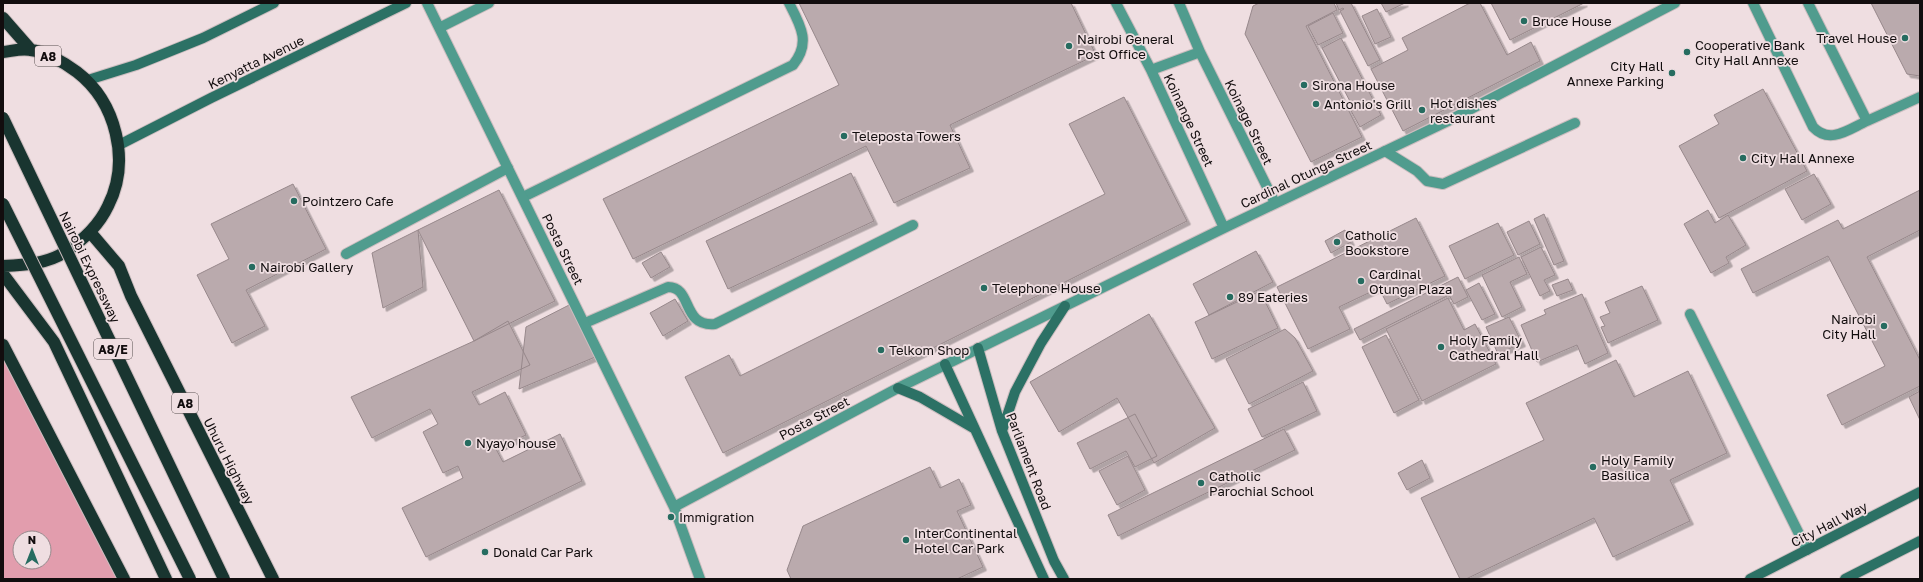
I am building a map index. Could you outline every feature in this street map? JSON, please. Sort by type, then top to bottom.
[{"type":"highway","name":"A8","points":[[3,18],[31,50]]},
{"type":"highway","name":"A8","points":[[3,52],[31,50],[64,62],[88,80],[109,110],[119,146],[118,177],[108,206],[90,232],[64,253],[32,265],[3,266]]},
{"type":"highway","name":"Nairobi Expressway","points":[[3,118],[224,579]]},
{"type":"highway","name":"A8/E","points":[[3,204],[190,579]]},
{"type":"highway","name":"Uhuru Highway","points":[[90,232],[119,266],[131,296],[273,579]]},
{"type":"highway","points":[[3,274],[54,342],[166,579]]},
{"type":"highway","points":[[3,345],[124,579]]},
{"type":"street","points":[[88,80],[136,65],[204,38],[274,3]]},
{"type":"street","name":"Kenyatta Avenue","points":[[119,146],[211,98],[406,3]]},
{"type":"street","name":"Posta Street","points":[[427,3],[674,507],[700,579]]},
{"type":"street","points":[[440,27],[489,3]]},
{"type":"street","points":[[523,197],[793,65],[800,56],[803,47],[799,22],[789,3]]},
{"type":"street","name":"Koinange Street","points":[[1116,3],[1151,70],[1224,228]]},
{"type":"street","name":"Koinage Street","points":[[1179,3],[1200,52],[1275,203]]},
{"type":"street","name":"Cardinal Otunga Street","points":[[945,364],[1385,151],[1446,118],[1676,3]]},
{"type":"street","points":[[1753,3],[1808,118],[1819,133],[1826,136],[1833,136],[1920,97]]},
{"type":"street","points":[[1808,3],[1867,121]]},
{"type":"street","points":[[1151,70],[1200,52]]},
{"type":"street","points":[[1385,151],[1417,171],[1427,181],[1443,184],[1575,123]]},
{"type":"street","points":[[346,254],[508,168]]},
{"type":"street","points":[[585,323],[668,287],[673,287],[679,291],[696,320],[702,324],[716,324],[913,225]]},
{"type":"street","points":[[1002,431],[1015,392],[1041,343],[1065,306]]},
{"type":"street","points":[[1690,314],[1807,550]]},
{"type":"street","name":"Parliament Road","points":[[978,348],[1002,431],[1054,561],[1064,579]]},
{"type":"street","points":[[945,364],[1044,579]]},
{"type":"street","name":"Posta Street","points":[[674,507],[945,364]]},
{"type":"street","points":[[898,388],[920,397],[975,429]]},
{"type":"street","name":"City Hall Way","points":[[1750,579],[1920,492]]},
{"type":"street","points":[[1845,579],[1920,541]]},
{"type":"shaded area","points":[[3,349],[128,579],[3,579]]},
{"type":"building","name":"Teleposta Towers","points":[[799,3],[1071,3],[1096,55],[950,125],[970,168],[894,203],[866,146],[633,259],[603,199],[839,85]]},
{"type":"building","name":"Sirona House","points":[[1259,3],[1334,3],[1337,10],[1306,26],[1362,137],[1311,162],[1245,34],[1253,6]]},
{"type":"building","points":[[1336,3],[1351,3],[1380,60],[1368,66],[1340,11],[1344,9],[1339,10]]},
{"type":"building","points":[[1381,3],[1405,3],[1386,12]]},
{"type":"building","points":[[1470,3],[1480,3],[1507,55],[1531,42],[1540,61],[1403,131],[1371,69],[1408,50],[1402,38]]},
{"type":"building","name":"Bruce House","points":[[1491,3],[1584,3],[1510,40]]},
{"type":"building","name":"Travel House","points":[[1871,3],[1920,3],[1920,76],[1907,74]]},
{"type":"building","points":[[1377,9],[1391,37],[1375,44],[1362,16]]},
{"type":"building","points":[[1333,13],[1343,33],[1318,45],[1308,26]]},
{"type":"building","points":[[1341,38],[1381,115],[1360,127],[1350,109],[1353,107],[1322,48]]},
{"type":"building","name":"City Hall Annexe","points":[[1763,89],[1807,171],[1719,218],[1679,146],[1719,124],[1714,115]]},
{"type":"building","name":"Telephone House","points":[[1124,97],[1187,221],[723,453],[685,377],[729,355],[740,376],[1105,194],[1069,124]]},
{"type":"building","points":[[851,173],[874,221],[728,289],[706,241]]},
{"type":"building","points":[[1814,174],[1831,204],[1802,220],[1785,189]]},
{"type":"building","name":"Nairobi Gallery","points":[[293,184],[326,249],[246,290],[265,326],[232,343],[197,275],[229,259],[211,224]]},
{"type":"building","points":[[499,190],[555,301],[474,341],[418,230]]},
{"type":"building","name":"Nairobi City Hall","points":[[1920,190],[1920,230],[1867,257],[1920,360],[1920,386],[1842,425],[1827,395],[1885,366],[1828,256],[1753,293],[1741,269],[1838,220],[1843,229]]},
{"type":"building","points":[[1708,210],[1715,223],[1728,215],[1746,245],[1726,257],[1729,263],[1711,273],[1684,224]]},
{"type":"building","points":[[1544,214],[1564,261],[1554,265],[1534,219]]},
{"type":"building","name":"Cardinal Otunga Plaza","points":[[1416,218],[1445,276],[1387,304],[1379,288],[1339,307],[1350,329],[1308,349],[1277,287]]},
{"type":"building","points":[[1529,221],[1540,244],[1518,255],[1507,232]]},
{"type":"building","points":[[1498,223],[1514,255],[1465,279],[1449,246]]},
{"type":"building","points":[[418,230],[423,287],[383,308],[372,253]]},
{"type":"building","points":[[1345,230],[1351,242],[1331,253],[1325,241]]},
{"type":"building","points":[[1541,247],[1555,275],[1544,280],[1550,291],[1540,296],[1521,257]]},
{"type":"building","points":[[1256,251],[1273,282],[1209,315],[1193,284]]},
{"type":"building","points":[[661,252],[670,267],[651,278],[642,263]]},
{"type":"building","points":[[1519,257],[1527,274],[1510,282],[1522,307],[1502,317],[1482,275]]},
{"type":"building","points":[[1458,277],[1468,297],[1454,304],[1449,295],[1360,340],[1354,329]]},
{"type":"building","points":[[1568,279],[1573,290],[1557,296],[1552,285]]},
{"type":"building","points":[[1479,283],[1495,314],[1482,320],[1466,290]]},
{"type":"building","points":[[1642,286],[1658,320],[1608,343],[1601,327],[1605,326],[1600,317],[1610,313],[1605,302]]},
{"type":"building","points":[[1260,291],[1278,328],[1212,359],[1195,322]]},
{"type":"building","points":[[1582,294],[1608,353],[1585,364],[1577,345],[1537,362],[1521,325],[1546,314],[1544,310]]},
{"type":"building","name":"Holy Family Cathedral Hall","points":[[1448,298],[1464,330],[1475,324],[1496,364],[1422,401],[1386,329]]},
{"type":"building","points":[[675,299],[688,321],[663,336],[650,313]]},
{"type":"building","points":[[575,302],[600,355],[519,389],[526,327]]},
{"type":"building","points":[[1149,314],[1215,428],[1154,463],[1117,398],[1059,432],[1030,382]]},
{"type":"building","points":[[1509,317],[1522,343],[1498,354],[1486,327]]},
{"type":"building","name":"Nyayo house","points":[[508,321],[530,365],[472,392],[479,405],[505,392],[526,435],[496,449],[503,462],[560,434],[582,481],[426,557],[402,508],[463,478],[458,466],[443,473],[423,432],[438,424],[430,409],[372,438],[351,397],[474,341]]},
{"type":"building","points":[[1285,329],[1295,338],[1313,371],[1249,404],[1226,359]]},
{"type":"building","points":[[1386,335],[1419,400],[1394,413],[1362,347]]},
{"type":"building","name":"Holy Family Basilica","points":[[1616,360],[1634,397],[1688,371],[1727,453],[1670,480],[1690,521],[1613,557],[1594,518],[1466,579],[1460,579],[1421,498],[1544,440],[1526,403]]},
{"type":"building","points":[[1303,382],[1317,411],[1262,437],[1248,409]]},
{"type":"building","points":[[1920,391],[1920,420],[1909,397]]},
{"type":"building","points":[[1135,414],[1157,456],[1135,467],[1126,451],[1090,469],[1077,443]]},
{"type":"building","name":"Catholic Parochial School","points":[[1284,429],[1295,450],[1118,536],[1108,515]]},
{"type":"building","points":[[1128,456],[1145,490],[1117,505],[1099,471]]},
{"type":"building","points":[[1422,460],[1430,478],[1407,490],[1398,473]]},
{"type":"building","points":[[930,467],[940,488],[959,479],[971,505],[957,511],[983,567],[957,579],[791,579],[787,570],[803,526]]},
{"type":"place","name":"Bruce House","points":[[1524,21]]},
{"type":"place","name":"Travel House","points":[[1905,38]]},
{"type":"place","name":"Nairobi General Post Office","points":[[1069,46]]},
{"type":"place","name":"Cooperative Bank City Hall Annexe","points":[[1687,52]]},
{"type":"place","name":"City Hall Annexe Parking","points":[[1672,73]]},
{"type":"place","name":"Sirona House","points":[[1304,85]]},
{"type":"place","name":"Antonio's Grill","points":[[1316,104]]},
{"type":"place","name":"Hot dishes restaurant","points":[[1422,110]]},
{"type":"place","name":"Teleposta Towers","points":[[844,136]]},
{"type":"place","name":"City Hall Annexe","points":[[1743,158]]},
{"type":"place","name":"Pointzero Cafe","points":[[294,201]]},
{"type":"place","name":"Catholic Bookstore","points":[[1337,242]]},
{"type":"place","name":"Nairobi Gallery","points":[[252,267]]},
{"type":"place","name":"Cardinal Otunga Plaza","points":[[1361,281]]},
{"type":"place","name":"Telephone House","points":[[984,288]]},
{"type":"place","name":"89 Eateries","points":[[1230,297]]},
{"type":"place","name":"Nairobi City Hall","points":[[1884,326]]},
{"type":"place","name":"Holy Family Cathedral Hall","points":[[1441,347]]},
{"type":"place","name":"Telkom Shop","points":[[881,350]]},
{"type":"place","name":"Nyayo house","points":[[468,443]]},
{"type":"place","name":"Holy Family Basilica","points":[[1593,467]]},
{"type":"place","name":"Catholic Parochial School","points":[[1201,483]]},
{"type":"place","name":"Immigration","points":[[671,517]]},
{"type":"place","name":"InterContinental Hotel Car Park","points":[[906,540]]},
{"type":"place","name":"Donald Car Park","points":[[485,552]]}]
